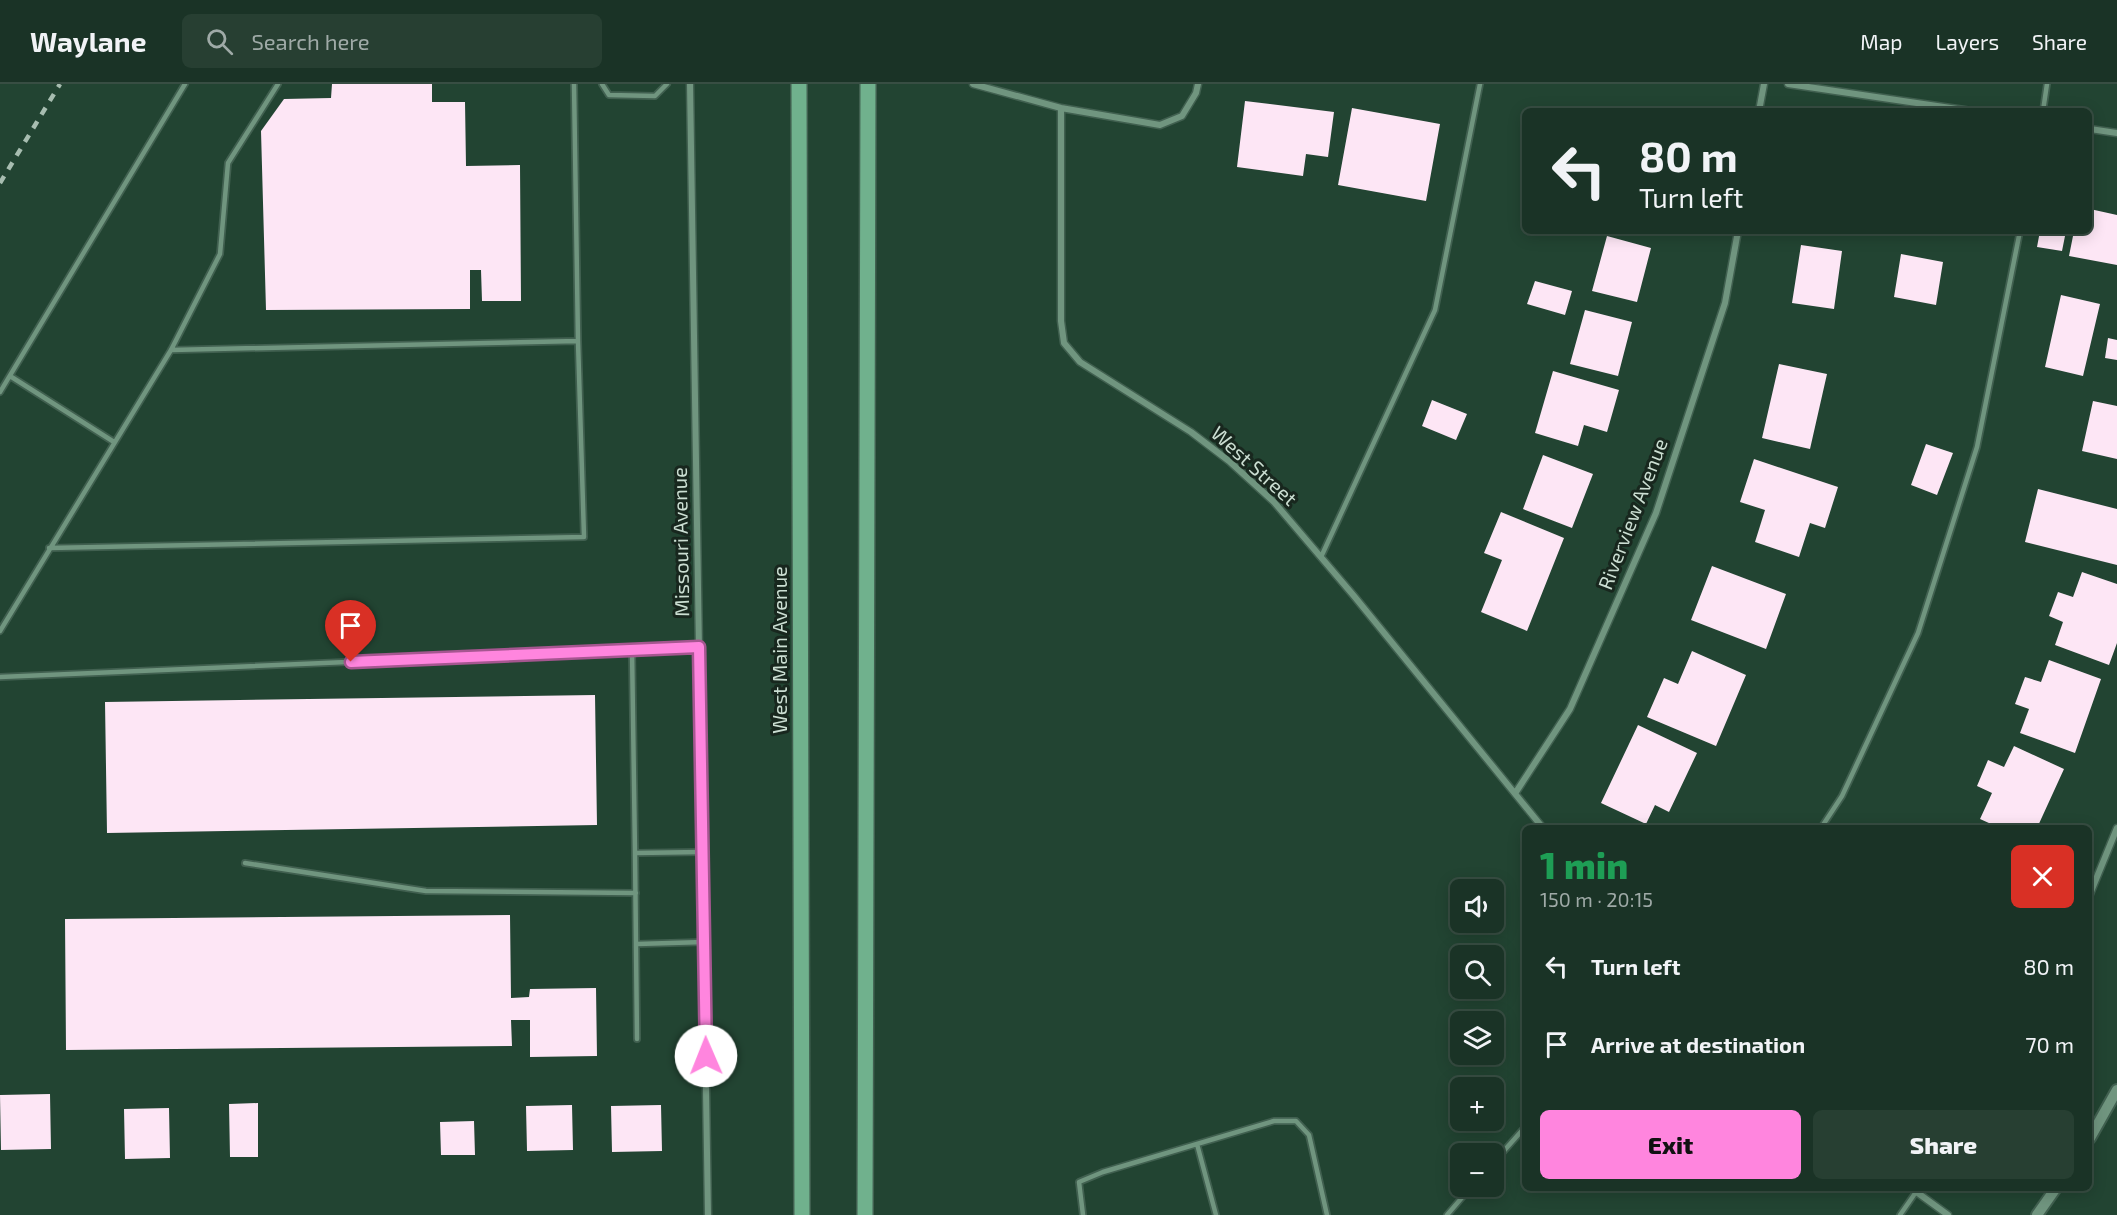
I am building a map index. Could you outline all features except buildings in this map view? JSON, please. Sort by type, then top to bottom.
[{"type":"main road","name":"West Main Avenue","points":[[799,84],[802,1215]]},
{"type":"main road","points":[[865,1215],[868,84]]},
{"type":"street","name":"Missouri Avenue","points":[[690,84],[708,1215]]},
{"type":"street","points":[[973,84],[1061,108],[1161,125],[1182,116],[1197,93],[1198,84]]},
{"type":"street","points":[[1760,108],[1764,84]]},
{"type":"street","points":[[1788,84],[1951,108]]},
{"type":"street","name":"West Street","points":[[1061,108],[1061,309],[1064,343],[1080,362],[1191,432],[1229,461],[1274,502],[1516,792],[1541,825]]},
{"type":"street","points":[[2092,129],[2117,133]]},
{"type":"street","name":"Riverview Avenue","points":[[1516,792],[1570,709],[1656,513],[1725,303],[1737,234]]},
{"type":"street","points":[[2092,889],[2117,828]]},
{"type":"street","points":[[2092,1134],[2117,1090]]},
{"type":"street","points":[[1918,1191],[1948,1215]]},
{"type":"street","points":[[2037,1215],[2054,1191]]},
{"type":"lane","points":[[0,392],[184,84]]},
{"type":"lane","points":[[0,631],[171,350],[220,254],[228,163],[278,84]]},
{"type":"lane","points":[[49,548],[584,537],[574,84]]},
{"type":"lane","points":[[602,84],[609,95],[656,96],[667,84]]},
{"type":"lane","points":[[1321,557],[1435,310],[1480,84]]},
{"type":"lane","points":[[2043,108],[2047,84]]},
{"type":"lane","points":[[1823,825],[1842,796],[1918,633],[1977,447],[2019,234]]},
{"type":"lane","points":[[171,350],[578,341]]},
{"type":"lane","points":[[10,376],[114,442]]},
{"type":"lane","points":[[0,678],[699,647]]},
{"type":"lane","points":[[632,649],[637,1039]]},
{"type":"lane","points":[[635,852],[702,852]]},
{"type":"lane","points":[[244,863],[426,891],[636,893]]},
{"type":"lane","points":[[637,944],[704,942]]},
{"type":"lane","points":[[1083,1215],[1079,1182],[1103,1172],[1274,1121],[1296,1121],[1309,1135],[1327,1215]]},
{"type":"lane","points":[[1504,1151],[1522,1130]]},
{"type":"lane","points":[[1197,1144],[1216,1215]]},
{"type":"lane","points":[[1900,1215],[1915,1191]]},
{"type":"lane","points":[[1447,1215],[1463,1197]]},
{"type":"railway","points":[[0,183],[60,84]]},
{"type":"route","points":[[351,662],[699,647],[706,1056]]}]
